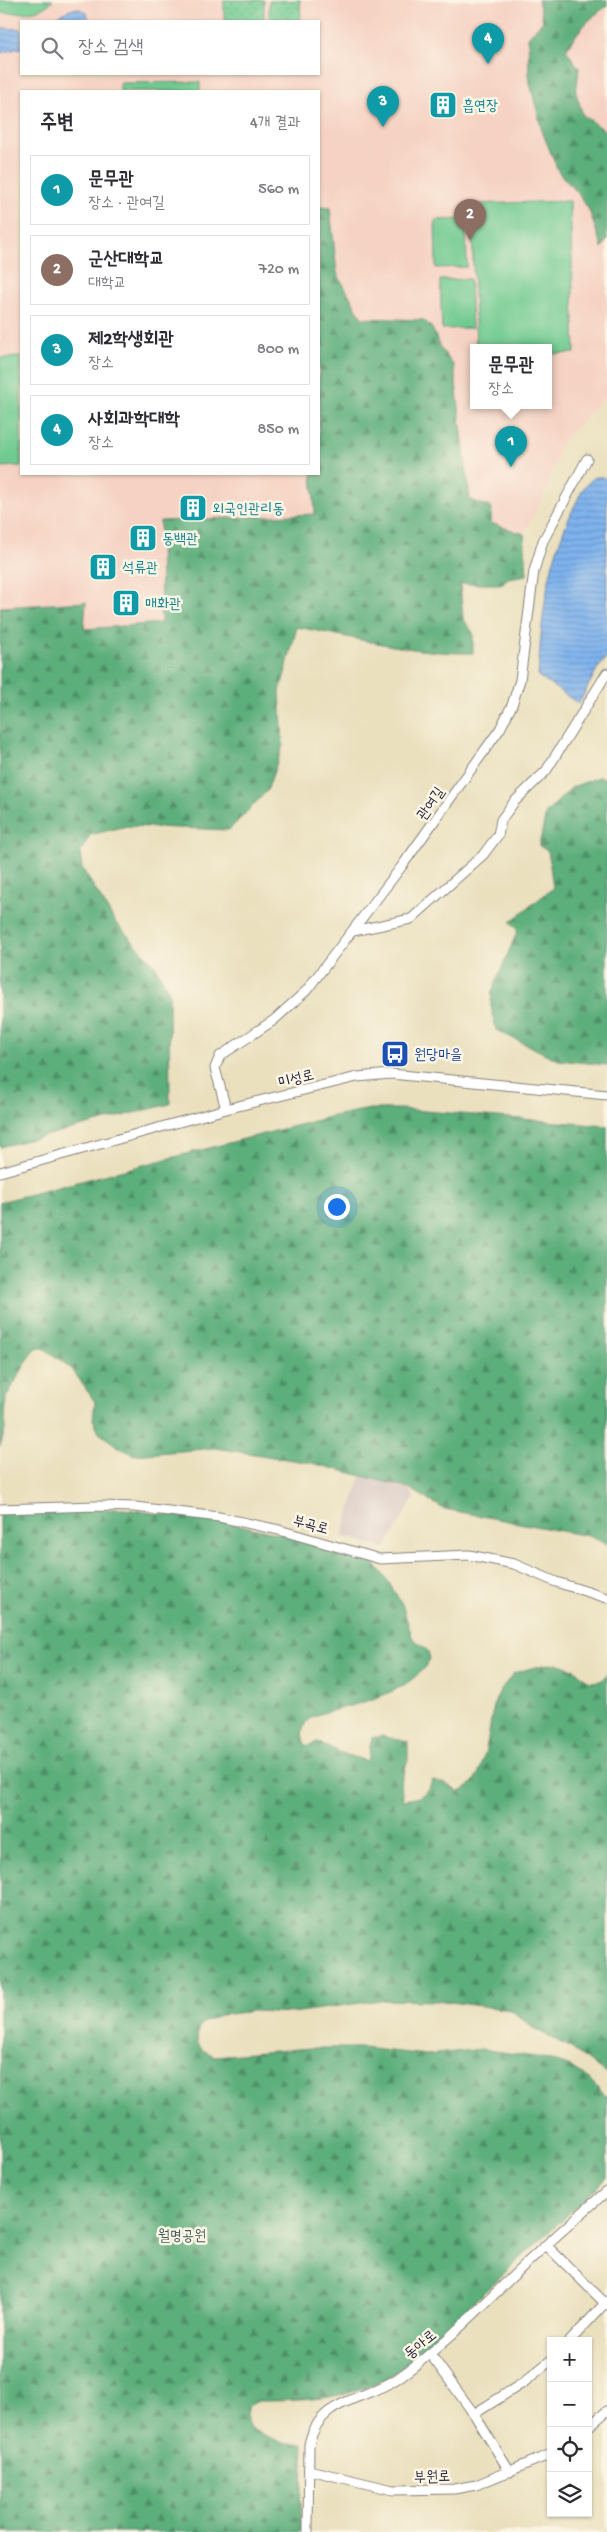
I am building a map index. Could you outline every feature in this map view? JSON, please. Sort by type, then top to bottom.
[{"type":"street","name":"관여길","points":[[226,1109],[216,1068],[220,1056],[274,1020],[306,991],[353,931],[500,729],[512,705],[520,680],[536,564],[543,541],[587,459]]},
{"type":"street","points":[[353,931],[411,919],[483,855],[498,835],[501,820],[514,802],[546,771],[607,673]]},
{"type":"street","name":"미성로","points":[[0,1172],[226,1109],[358,1077],[390,1074],[607,1095]]},
{"type":"street","name":"부곡로","points":[[0,1509],[97,1506],[152,1509],[219,1517],[279,1530],[380,1559],[469,1555],[514,1564],[556,1582],[607,1598]]},
{"type":"street","name":"동아로","points":[[308,2532],[312,2431],[322,2419],[341,2402],[388,2385],[432,2355],[546,2245],[607,2191]]},
{"type":"street","points":[[546,2245],[606,2303],[574,2337]]},
{"type":"street","points":[[432,2355],[474,2414],[510,2472]]},
{"type":"street","points":[[474,2414],[523,2383],[547,2363]]},
{"type":"street","points":[[592,2424],[607,2411]]},
{"type":"street","name":"부원로","points":[[309,2470],[393,2490],[424,2491],[476,2485],[547,2456]]},
{"type":"shaded area","points":[[0,0],[607,0],[607,394],[562,442],[544,495],[524,534],[491,523],[470,500],[454,366],[441,349],[432,328],[424,320],[362,318],[337,273],[330,207],[320,207],[320,90],[20,90],[20,475],[312,475],[315,514],[160,521],[162,623],[84,629],[85,602],[0,607]]},
{"type":"shaded area","points":[[361,1476],[409,1488],[414,1497],[385,1548],[342,1536]]},
{"type":"green space","points":[[0,0],[53,0],[48,5],[35,11],[0,13]]},
{"type":"green space","points":[[224,0],[264,0],[264,20],[224,20]]},
{"type":"green space","points":[[300,0],[301,20],[269,20],[269,1]]},
{"type":"green space","points":[[538,0],[607,0],[607,6],[584,26],[566,50],[579,68],[576,93],[583,115],[607,132],[607,239],[602,248],[589,210],[577,192],[559,173],[542,131],[529,79],[528,37],[543,21]]},
{"type":"green space","points":[[200,82],[200,90],[120,90],[120,83]]},
{"type":"green space","points":[[570,201],[575,353],[552,354],[552,344],[476,344],[471,204]]},
{"type":"green space","points":[[320,207],[330,207],[337,273],[362,318],[424,320],[432,328],[441,349],[454,366],[470,500],[492,508],[491,523],[524,534],[527,575],[508,578],[502,584],[460,584],[463,618],[473,633],[473,653],[450,653],[406,648],[297,627],[280,692],[283,745],[267,791],[229,830],[127,826],[90,835],[80,852],[82,868],[116,923],[154,964],[169,992],[170,1104],[0,1147],[0,1102],[3,1100],[0,1098],[0,607],[86,602],[84,629],[161,623],[160,521],[315,514],[312,475],[320,475]]},
{"type":"green space","points":[[466,219],[467,267],[436,268],[435,220]]},
{"type":"green space","points":[[470,279],[472,328],[442,329],[440,280]]},
{"type":"green space","points":[[20,357],[20,466],[0,467],[0,358]]},
{"type":"green space","points":[[599,777],[607,779],[607,1065],[558,1060],[496,1030],[491,1006],[492,991],[518,930],[510,922],[553,888],[548,851],[539,846],[546,813],[572,787]]},
{"type":"green space","points":[[370,1109],[400,1109],[607,1126],[607,1544],[588,1536],[444,1509],[409,1488],[312,1463],[215,1448],[135,1455],[120,1448],[99,1433],[93,1419],[95,1402],[72,1369],[44,1348],[35,1348],[6,1397],[5,1430],[0,1447],[0,1202],[333,1116]]},
{"type":"green space","name":"월명공원","points":[[124,1509],[235,1524],[302,1539],[369,1558],[384,1575],[402,1604],[412,1637],[428,1651],[430,1659],[413,1679],[389,1693],[362,1703],[321,1714],[307,1721],[303,1730],[304,1743],[306,1746],[318,1742],[344,1754],[367,1761],[372,1738],[381,1736],[408,1742],[408,1759],[400,1785],[404,1800],[423,1795],[428,1790],[432,1780],[446,1784],[459,1792],[469,1787],[476,1778],[485,1753],[496,1698],[514,1673],[554,1664],[571,1668],[580,1673],[589,1682],[601,1681],[607,1674],[607,2074],[571,2048],[533,2028],[511,2010],[443,2001],[380,2000],[293,2013],[253,2011],[221,2015],[202,2023],[198,2030],[197,2042],[202,2050],[215,2056],[311,2048],[363,2048],[427,2055],[482,2049],[548,2059],[571,2067],[589,2079],[607,2097],[607,2178],[414,2357],[384,2380],[353,2392],[305,2400],[256,2401],[249,2406],[246,2417],[250,2429],[283,2443],[304,2443],[300,2532],[0,2532],[0,1511]]},
{"type":"water","points":[[78,8],[87,13],[89,20],[50,20],[69,10]]},
{"type":"water","points":[[0,28],[20,29],[20,48],[0,53]]},
{"type":"water","points":[[596,477],[603,477],[607,481],[607,657],[597,669],[579,704],[538,676],[547,590],[557,549],[580,494],[585,486]]},
{"type":"place","name":"사회과학대학","points":[[488,64]]},
{"type":"place","name":"흡연장","points":[[443,105]]},
{"type":"place","name":"제2학생회관","points":[[383,127]]},
{"type":"place","name":"군산대학교","points":[[470,240]]},
{"type":"place","name":"문무관","points":[[511,467]]},
{"type":"place","name":"외국인관리동","points":[[193,508]]},
{"type":"place","name":"동백관","points":[[143,538]]},
{"type":"place","name":"석류관","points":[[103,567]]},
{"type":"place","name":"매화관","points":[[126,603]]},
{"type":"place","name":"원당마을","points":[[395,1054]]}]
